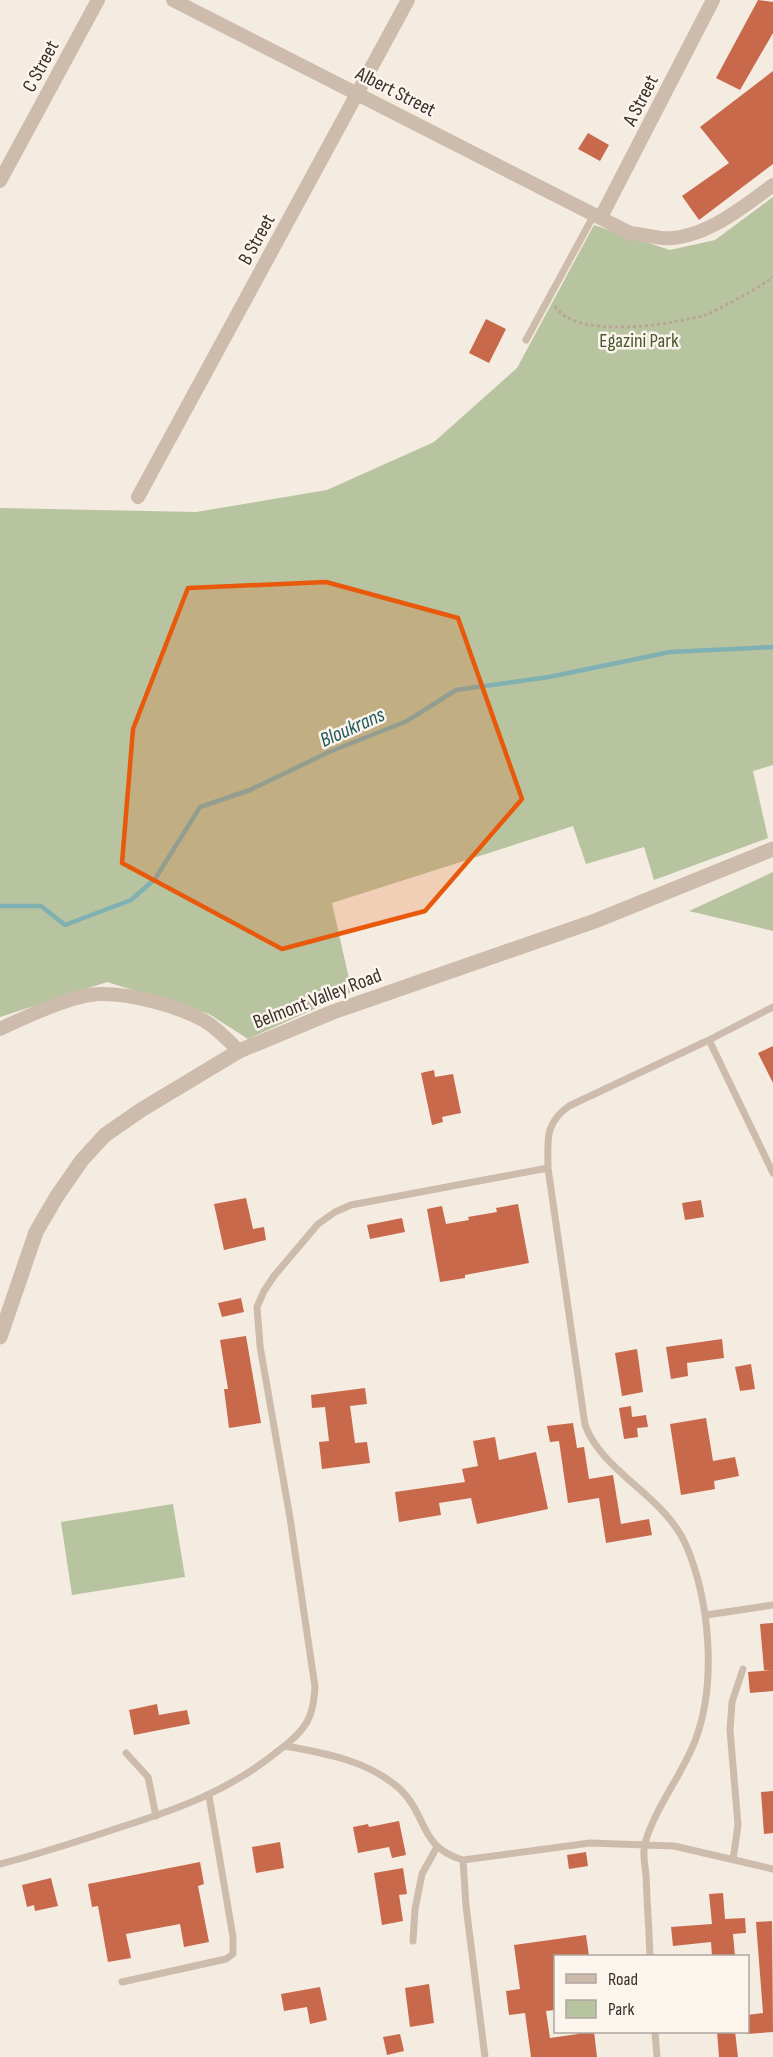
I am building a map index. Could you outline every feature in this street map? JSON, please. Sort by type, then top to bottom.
[{"type":"street","name":"C Street","points":[[0,182],[98,0]]},
{"type":"street","name":"Albert Street","points":[[173,0],[630,232],[664,238],[687,235],[723,221],[773,184]]},
{"type":"street","name":"B Street","points":[[138,497],[408,0]]},
{"type":"street","name":"A Street","points":[[598,215],[712,0]]},
{"type":"street","name":"Belmont Valley Road","points":[[0,1337],[36,1232],[57,1196],[82,1160],[105,1136],[141,1110],[240,1051],[333,1012],[595,921],[773,849]]},
{"type":"street","points":[[0,1029],[69,1001],[97,994],[121,995],[174,1009],[205,1021],[240,1051]]},
{"type":"lane","points":[[526,340],[598,215]]},
{"type":"lane","points":[[650,1955],[644,1845],[694,1742],[702,1719],[706,1695],[706,1615],[686,1545],[677,1528],[644,1491],[599,1451],[585,1425],[548,1168],[548,1135],[551,1124],[558,1114],[569,1106],[773,1007]]},
{"type":"lane","points":[[709,1040],[773,1173]]},
{"type":"lane","points":[[0,1864],[48,1852],[209,1796],[256,1768],[296,1736],[307,1721],[312,1708],[315,1687],[290,1518],[260,1346],[257,1307],[264,1291],[318,1224],[335,1212],[351,1205],[548,1168]]},
{"type":"lane","points":[[706,1615],[773,1605]]},
{"type":"lane","points":[[733,1860],[738,1825],[730,1730],[732,1702],[743,1669]]},
{"type":"lane","points":[[285,1746],[344,1759],[388,1780],[401,1790],[412,1804],[428,1837],[437,1847],[450,1856],[463,1860],[590,1843],[674,1845],[773,1869]]},
{"type":"lane","points":[[126,1753],[148,1777],[156,1816]]},
{"type":"lane","points":[[122,1982],[226,1959],[233,1954],[233,1937],[209,1796]]},
{"type":"lane","points":[[412,1941],[415,1909],[423,1874],[437,1847]]},
{"type":"lane","points":[[463,1860],[485,2057]]},
{"type":"lane","points":[[655,2033],[657,2057]]},
{"type":"path","points":[[549,297],[559,313],[586,325],[634,328],[706,315],[773,277]]},
{"type":"highlighted area","points":[[326,582],[458,618],[522,799],[425,911],[282,949],[122,863],[133,729],[188,588]]},
{"type":"green space","name":"Egazini Park","points":[[773,197],[773,765],[753,771],[768,838],[654,880],[644,847],[586,864],[573,826],[332,903],[352,992],[248,1039],[209,1014],[107,982],[0,1017],[0,508],[196,512],[327,490],[434,442],[517,368],[594,225],[670,250],[715,240]]},
{"type":"green space","points":[[773,872],[773,931],[689,911]]},
{"type":"green space","points":[[173,1504],[185,1577],[72,1595],[61,1522]]},
{"type":"building","points":[[758,0],[773,2],[773,33],[740,90],[716,78]]},
{"type":"building","points":[[773,71],[773,164],[699,220],[682,196],[729,163],[700,127]]},
{"type":"building","points":[[588,133],[609,145],[600,161],[578,149]]},
{"type":"building","points":[[486,319],[506,329],[489,363],[469,353]]},
{"type":"building","points":[[773,1046],[773,1083],[758,1053]]},
{"type":"building","points":[[434,1070],[435,1077],[453,1074],[461,1113],[442,1117],[443,1122],[432,1125],[421,1073]]},
{"type":"building","points":[[246,1198],[253,1229],[264,1227],[266,1240],[224,1250],[214,1204]]},
{"type":"building","points":[[701,1200],[704,1217],[685,1220],[682,1203]]},
{"type":"building","points":[[518,1204],[529,1263],[440,1282],[427,1209],[442,1206],[446,1224],[469,1220],[468,1217],[497,1212],[496,1208]]},
{"type":"building","points":[[402,1218],[405,1232],[370,1239],[367,1225]]},
{"type":"building","points":[[241,1298],[244,1312],[222,1317],[218,1303]]},
{"type":"building","points":[[246,1336],[261,1423],[229,1428],[224,1389],[228,1389],[220,1340]]},
{"type":"building","points":[[722,1339],[724,1358],[687,1363],[688,1376],[671,1379],[666,1347]]},
{"type":"building","points":[[637,1349],[643,1392],[622,1396],[615,1353]]},
{"type":"building","points":[[751,1364],[755,1389],[740,1391],[735,1367]]},
{"type":"building","points":[[365,1388],[367,1404],[350,1406],[355,1443],[367,1442],[370,1463],[322,1469],[319,1442],[329,1441],[325,1407],[312,1408],[311,1395]]},
{"type":"building","points":[[631,1406],[632,1417],[646,1415],[648,1427],[637,1428],[638,1437],[624,1439],[619,1408]]},
{"type":"building","points":[[706,1418],[713,1461],[735,1457],[739,1476],[714,1481],[715,1489],[681,1495],[670,1424]]},
{"type":"building","points":[[573,1423],[577,1448],[584,1447],[589,1479],[613,1475],[621,1524],[649,1519],[652,1535],[606,1543],[599,1498],[568,1503],[559,1441],[550,1442],[547,1426]]},
{"type":"building","points":[[495,1437],[499,1460],[536,1452],[548,1509],[477,1524],[471,1498],[439,1503],[441,1515],[399,1522],[395,1492],[465,1482],[462,1469],[478,1466],[473,1441]]},
{"type":"building","points":[[773,1623],[773,1691],[750,1693],[748,1672],[772,1670],[764,1670],[760,1624]]},
{"type":"building","points":[[157,1704],[159,1715],[187,1710],[190,1724],[134,1735],[129,1710]]},
{"type":"building","points":[[773,1791],[773,1833],[764,1834],[761,1792]]},
{"type":"building","points":[[399,1821],[406,1855],[392,1858],[389,1847],[358,1853],[353,1827],[368,1824],[369,1827]]},
{"type":"building","points":[[280,1842],[284,1868],[256,1873],[252,1847]]},
{"type":"building","points":[[586,1852],[588,1866],[569,1869],[567,1855]]},
{"type":"building","points":[[200,1862],[204,1884],[198,1886],[209,1942],[184,1947],[180,1924],[126,1934],[131,1958],[108,1962],[98,1906],[92,1907],[88,1884]]},
{"type":"building","points":[[403,1868],[407,1894],[399,1895],[403,1921],[382,1925],[374,1873]]},
{"type":"building","points":[[51,1878],[58,1906],[35,1911],[34,1905],[27,1907],[22,1885]]},
{"type":"building","points":[[723,1893],[725,1919],[745,1918],[746,1933],[733,1934],[735,1955],[712,1955],[711,1942],[673,1946],[671,1927],[712,1924],[709,1894]]},
{"type":"building","points":[[772,1921],[773,2032],[747,2034],[749,2033],[749,2015],[763,2013],[756,1922]]},
{"type":"building","points":[[586,1935],[589,1955],[554,1955],[554,2010],[546,2011],[550,2038],[578,2033],[594,2033],[597,2057],[531,2057],[525,2013],[509,2015],[506,1991],[520,1989],[514,1945]]},
{"type":"building","points":[[429,1984],[434,2023],[410,2027],[405,1988]]},
{"type":"building","points":[[320,1987],[327,2020],[310,2024],[307,2007],[284,2011],[281,1994]]},
{"type":"building","points":[[717,2033],[735,2033],[738,2057],[719,2057]]},
{"type":"building","points":[[400,2034],[404,2051],[387,2055],[383,2037]]},
{"type":"waterway","name":"Bloukrans","points":[[0,906],[41,906],[65,925],[131,900],[155,879],[200,807],[250,790],[329,752],[407,721],[456,690],[549,677],[670,652],[773,647]]}]
